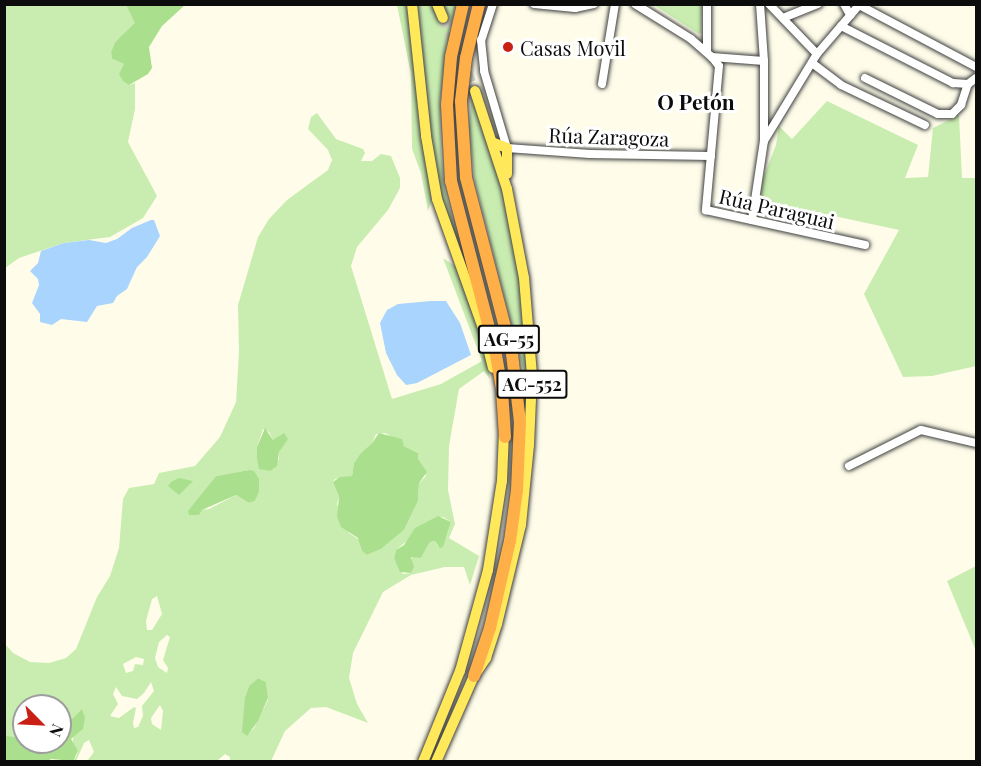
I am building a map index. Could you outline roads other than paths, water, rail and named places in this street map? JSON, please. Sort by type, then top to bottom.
[{"type":"highway","name":"AG-55","points":[[463,4],[451,57],[447,105],[451,181],[496,355],[502,390],[505,437]]},
{"type":"highway","name":"AG-55","points":[[474,676],[490,628],[510,541],[517,490],[520,422],[512,354],[466,177],[461,100],[466,58],[479,4]]},
{"type":"main road","name":"AC-552","points":[[412,4],[433,179],[448,230],[483,328],[505,437],[497,526],[477,613],[460,671],[423,762]]},
{"type":"main road","points":[[437,4],[443,18]]},
{"type":"main road","name":"AC-552","points":[[438,762],[474,676],[486,658],[512,567],[521,525],[529,446],[532,375],[529,318],[507,189],[475,90]]},
{"type":"main road","points":[[494,143],[507,148],[507,189]]},
{"type":"main road","name":"AC-552","points":[[415,762],[460,671]]},
{"type":"street","points":[[493,4],[481,40],[484,71],[507,148]]},
{"type":"street","points":[[534,4],[575,8],[594,4]]},
{"type":"street","points":[[602,84],[615,4]]},
{"type":"street","points":[[635,4],[709,54],[764,61]]},
{"type":"street","name":"Rúa Paraguai","points":[[707,4],[709,54],[719,66],[706,210],[865,245]]},
{"type":"street","points":[[752,220],[764,141],[764,61],[760,4]]},
{"type":"street","points":[[769,4],[817,54]]},
{"type":"street","points":[[783,18],[818,4]]},
{"type":"street","points":[[844,4],[850,15]]},
{"type":"street","points":[[764,141],[817,54],[859,5],[976,67]]},
{"type":"street","points":[[841,26],[953,84],[968,84]]},
{"type":"street","points":[[812,63],[841,85],[925,125]]},
{"type":"street","points":[[865,78],[938,114],[952,114],[961,105],[968,84],[976,78]]},
{"type":"street","name":"Rúa Zaragoza","points":[[507,148],[590,154],[711,156]]},
{"type":"street","points":[[849,466],[921,430],[976,443]]},
{"type":"water","points":[[154,220],[160,236],[147,257],[137,267],[127,289],[117,296],[113,303],[97,306],[87,322],[61,319],[52,325],[40,322],[40,314],[32,303],[39,285],[38,279],[30,271],[38,263],[41,251],[64,243],[89,240],[106,243]]},
{"type":"water","points":[[446,301],[460,323],[471,355],[417,383],[406,385],[397,375],[386,353],[380,323],[387,310],[398,304]]},
{"type":"tunnel","points":[[443,18],[475,91]]},
{"type":"place","name":"Casas Movil","points":[[508,47]]},
{"type":"district","name":"O Petón","points":[[696,101]]}]
